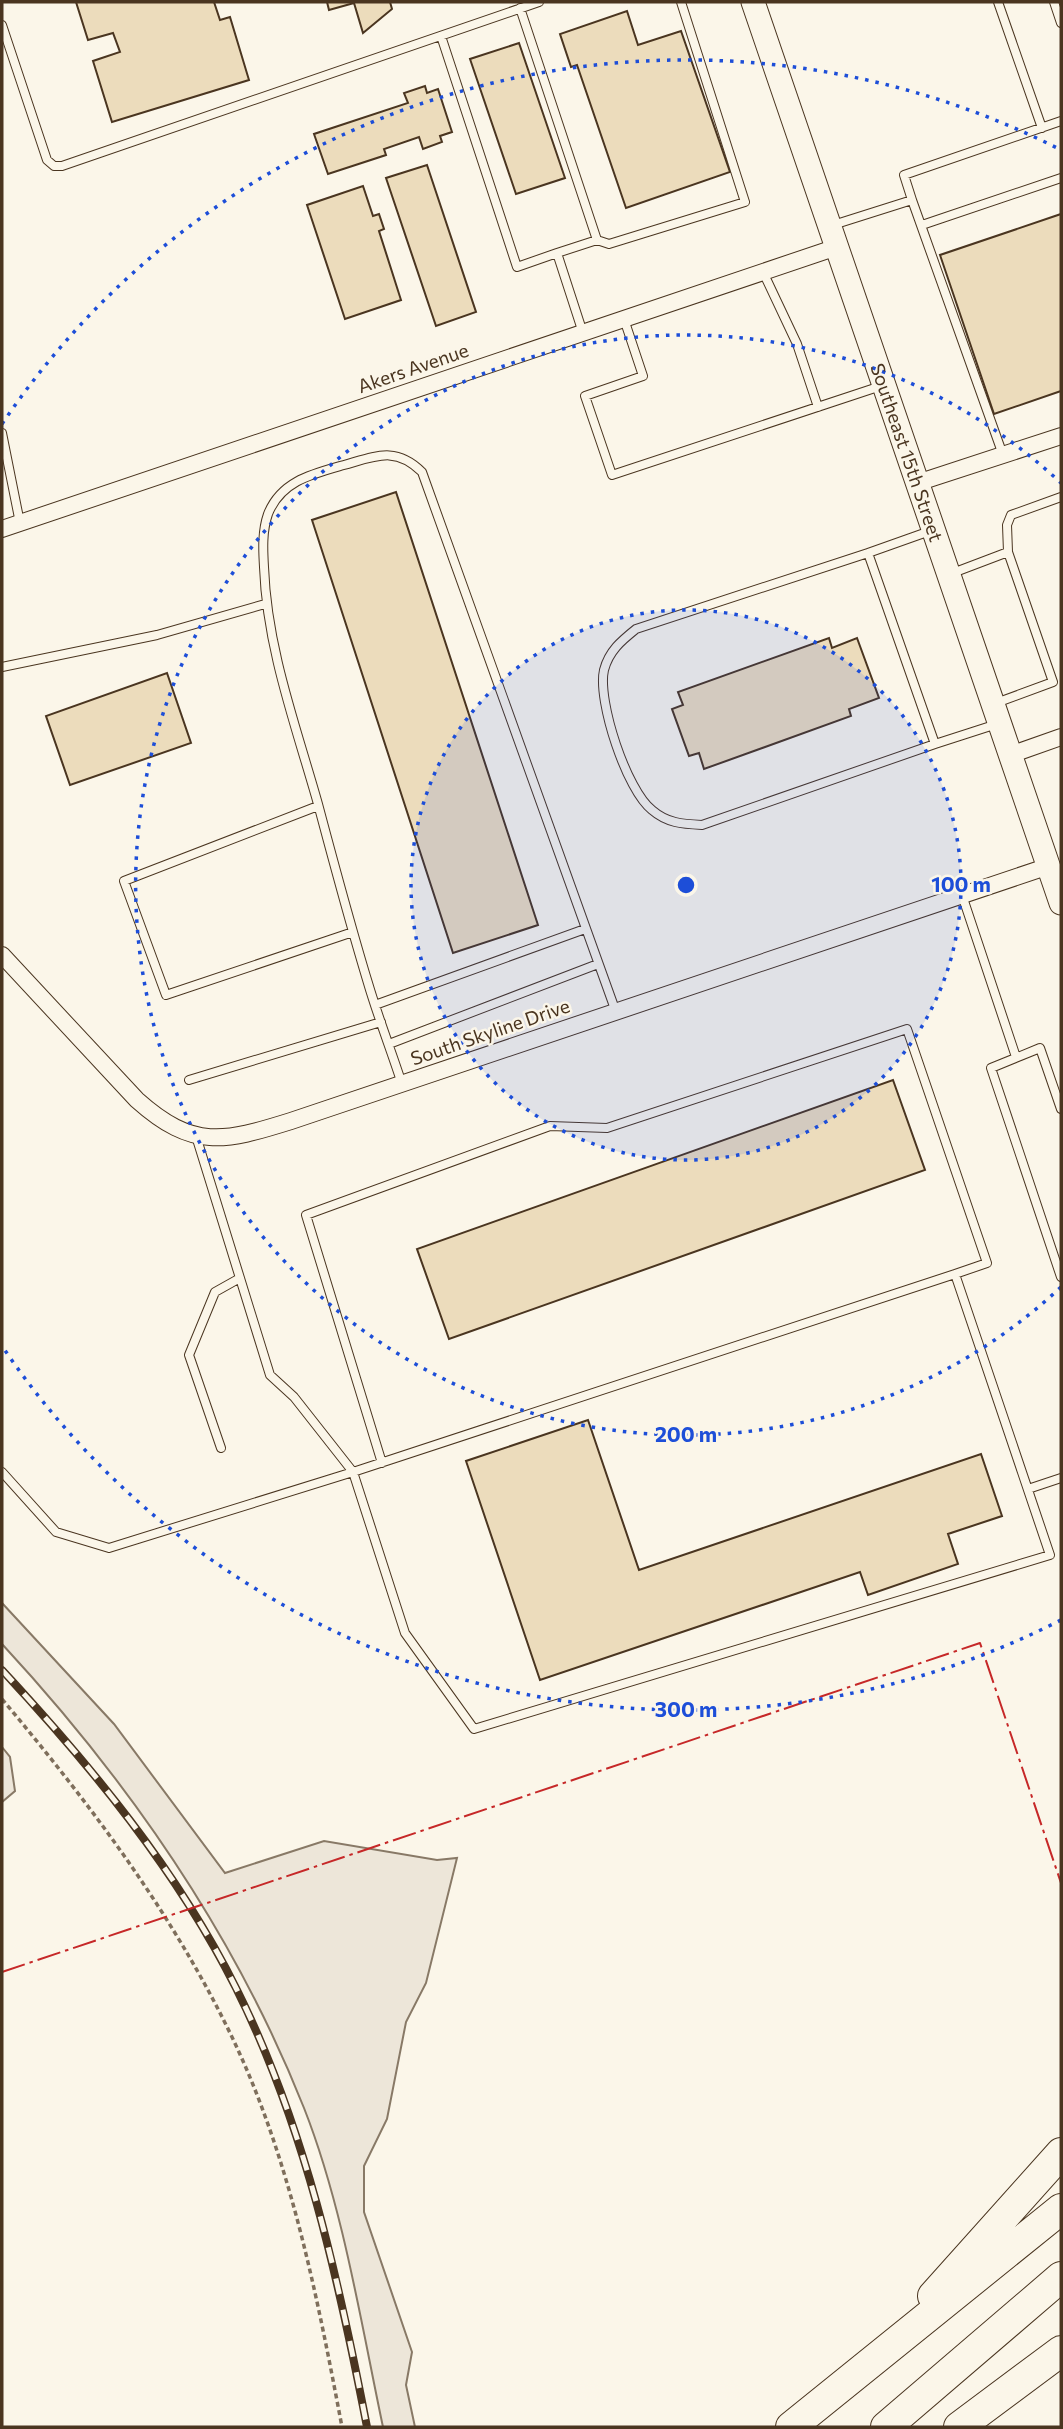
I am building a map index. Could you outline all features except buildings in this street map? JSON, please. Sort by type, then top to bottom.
[{"type":"highway","points":[[880,2357],[1061,2153]]},
{"type":"highway","points":[[791,2427],[1061,2209]]},
{"type":"highway","points":[[886,2427],[1061,2277]]},
{"type":"highway","points":[[959,2427],[1061,2351]]},
{"type":"main road","name":"Southeast 15th Street","points":[[753,2],[1061,903]]},
{"type":"street","name":"Akers Avenue","points":[[2,529],[764,272],[834,236]]},
{"type":"street","points":[[917,484],[1061,436]]},
{"type":"street","points":[[1010,755],[1061,737]]},
{"type":"street","name":"South Skyline Drive","points":[[2,955],[137,1100],[173,1128],[197,1136],[221,1138],[253,1133],[1049,866]]},
{"type":"lane","points":[[2,25],[47,160],[57,166],[539,2]]},
{"type":"lane","points":[[441,36],[517,267],[597,240],[609,244],[744,202],[681,2]]},
{"type":"lane","points":[[998,2],[1042,128]]},
{"type":"lane","points":[[1054,2],[1061,23]]},
{"type":"lane","points":[[520,8],[597,240]]},
{"type":"lane","points":[[1003,456],[904,174],[1061,121]]},
{"type":"lane","points":[[922,225],[1061,178]]},
{"type":"lane","points":[[834,236],[912,200]]},
{"type":"lane","points":[[557,253],[583,333]]},
{"type":"lane","points":[[764,272],[797,344],[818,407]]},
{"type":"lane","points":[[624,319],[643,376],[585,396],[612,475],[884,385]]},
{"type":"lane","points":[[2,433],[20,523]]},
{"type":"lane","points":[[402,1084],[353,932],[279,673],[265,604],[263,536],[267,516],[277,496],[289,484],[318,472],[376,457],[398,455],[409,460],[422,472],[616,1012]]},
{"type":"lane","points":[[2,480],[12,476]]},
{"type":"lane","points":[[933,530],[636,629],[614,646],[604,671],[605,699],[617,746],[633,784],[649,809],[673,823],[702,825],[934,744],[1053,682],[1009,552],[1007,526],[1011,515],[1061,496]]},
{"type":"lane","points":[[950,574],[1009,552]]},
{"type":"lane","points":[[868,553],[934,744]]},
{"type":"lane","points":[[2,667],[157,635],[265,604]]},
{"type":"lane","points":[[318,806],[124,881],[166,995],[353,932]]},
{"type":"lane","points":[[962,895],[1016,1058]]},
{"type":"lane","points":[[375,1005],[585,929]]},
{"type":"lane","points":[[389,1044],[598,964]]},
{"type":"lane","points":[[189,1080],[381,1022]]},
{"type":"lane","points":[[2,1472],[56,1532],[109,1548],[382,1463],[987,1263],[907,1029],[607,1128],[550,1126],[306,1215],[382,1463]]},
{"type":"lane","points":[[1061,1109],[1040,1048],[991,1068],[1061,1277]]},
{"type":"lane","points":[[197,1136],[270,1375],[294,1396],[353,1472],[405,1633],[474,1730],[1050,1555],[955,1274]]},
{"type":"lane","points":[[221,1448],[189,1354],[215,1292],[240,1278]]},
{"type":"lane","points":[[1028,1489],[1061,1478]]},
{"type":"path","points":[[2,1699],[67,1776],[136,1870],[191,1958],[232,2037],[267,2122],[290,2196],[342,2427]]},
{"type":"shaded area","points":[[2,1603],[114,1724],[225,1873],[324,1841],[437,1860],[457,1858],[426,1983],[406,2022],[387,2119],[364,2166],[364,2212],[412,2352],[406,2385],[415,2427],[383,2427],[350,2266],[318,2146],[276,2044],[245,1981],[211,1921],[135,1805],[93,1749],[2,1644]]},
{"type":"shaded area","points":[[2,1747],[10,1757],[15,1791],[2,1802]]},
{"type":"railway","points":[[2,1670],[100,1782],[160,1861],[213,1944],[236,1988],[282,2094],[317,2203],[367,2427]]},
{"type":"power","points":[[2,1972],[980,1643],[1061,1883]]}]
